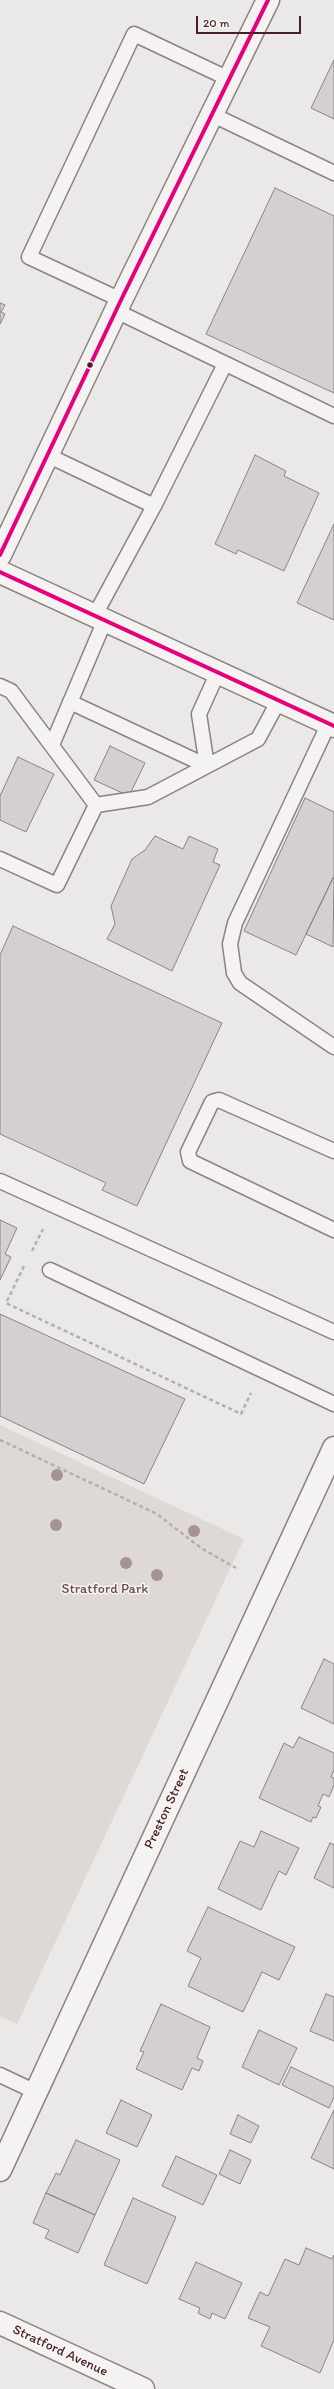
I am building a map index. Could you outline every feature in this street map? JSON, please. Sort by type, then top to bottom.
[{"type":"street","points":[[0,554],[118,306],[268,0]]},
{"type":"street","points":[[0,572],[331,724]]},
{"type":"street","name":"Preston Street","points":[[0,2170],[334,1448]]},
{"type":"street","name":"Stratford Avenue","points":[[0,2323],[142,2389]]},
{"type":"lane","points":[[229,79],[134,34],[29,257],[67,275],[118,306],[225,364],[334,416]]},
{"type":"lane","points":[[211,114],[334,173]]},
{"type":"lane","points":[[52,745],[70,702],[100,617],[225,364]]},
{"type":"lane","points":[[47,455],[154,506]]},
{"type":"lane","points":[[207,766],[200,714],[218,672]]},
{"type":"lane","points":[[0,686],[12,691],[96,805]]},
{"type":"lane","points":[[96,805],[148,797],[258,739],[279,700]]},
{"type":"lane","points":[[70,702],[207,766]]},
{"type":"lane","points":[[331,724],[235,923],[230,952],[234,973],[240,984],[334,1047]]},
{"type":"lane","points":[[0,859],[57,885],[96,805]]},
{"type":"lane","points":[[334,1151],[219,1100],[212,1102],[188,1152],[190,1161],[334,1230]]},
{"type":"lane","points":[[0,1181],[334,1332]]},
{"type":"lane","points":[[50,1270],[334,1404]]},
{"type":"lane","points":[[0,2075],[36,2092]]},
{"type":"path","points":[[30,1254],[54,1205]]},
{"type":"path","points":[[27,1261],[6,1303],[242,1414],[253,1390]]},
{"type":"path","points":[[0,1440],[157,1514],[201,1548],[236,1568]]},
{"type":"green space","name":"Stratford Park","points":[[0,1425],[244,1539],[17,2024],[0,2016]]},
{"type":"building","points":[[334,60],[334,119],[311,108]]},
{"type":"building","points":[[275,188],[334,216],[334,393],[206,334]]},
{"type":"building","points":[[0,303],[5,305],[1,312],[5,314],[0,324]]},
{"type":"building","points":[[255,455],[286,471],[284,476],[319,493],[284,571],[238,550],[236,554],[215,544]]},
{"type":"building","points":[[334,524],[334,620],[297,603]]},
{"type":"building","points":[[110,746],[145,763],[129,796],[94,780]]},
{"type":"building","points":[[18,757],[54,774],[26,832],[0,820],[0,796]]},
{"type":"building","points":[[305,798],[334,812],[334,876],[296,955],[244,931]]},
{"type":"building","points":[[155,836],[183,849],[189,836],[218,849],[213,862],[220,865],[172,971],[107,939],[115,924],[111,906],[132,859],[145,850]]},
{"type":"building","points":[[333,878],[334,879],[333,947],[306,934]]},
{"type":"building","points":[[13,926],[222,1023],[137,1206],[102,1190],[106,1183],[0,1134],[0,955]]},
{"type":"building","points":[[0,1220],[17,1228],[5,1254],[11,1257],[0,1280]]},
{"type":"building","points":[[0,1314],[185,1399],[144,1484],[0,1416]]},
{"type":"building","points":[[324,1659],[334,1664],[334,1724],[301,1708]]},
{"type":"building","points":[[299,1737],[334,1753],[334,1770],[331,1777],[334,1778],[334,1785],[329,1797],[323,1794],[318,1806],[321,1807],[316,1818],[313,1817],[311,1822],[259,1798],[284,1743],[293,1748]]},
{"type":"building","points":[[261,1831],[299,1848],[286,1875],[279,1871],[261,1910],[218,1889],[240,1841],[254,1847]]},
{"type":"building","points":[[330,1843],[334,1845],[334,1888],[314,1878]]},
{"type":"building","points":[[208,1907],[295,1947],[279,1980],[262,1972],[243,2012],[188,1986],[201,1958],[187,1951]]},
{"type":"building","points":[[326,1994],[334,1997],[334,2041],[310,2031]]},
{"type":"building","points":[[161,2004],[210,2027],[197,2058],[203,2061],[199,2071],[192,2068],[182,2090],[136,2069],[144,2052],[140,2051]]},
{"type":"building","points":[[259,2030],[297,2048],[279,2085],[242,2067]]},
{"type":"building","points":[[291,2067],[334,2087],[334,2097],[329,2108],[282,2085]]},
{"type":"building","points":[[121,2100],[152,2115],[137,2147],[106,2133]]},
{"type":"building","points":[[334,2110],[334,2169],[311,2158]]},
{"type":"building","points":[[238,2115],[259,2126],[251,2143],[230,2134]]},
{"type":"building","points":[[76,2140],[120,2160],[95,2215],[46,2193],[56,2173],[60,2175]]},
{"type":"building","points":[[230,2150],[251,2160],[240,2184],[219,2174]]},
{"type":"building","points":[[176,2156],[217,2175],[203,2205],[162,2186]]},
{"type":"building","points":[[46,2193],[95,2215],[78,2253],[45,2238],[49,2230],[33,2223]]},
{"type":"building","points":[[133,2198],[176,2217],[147,2284],[104,2265]]},
{"type":"building","points":[[306,2248],[332,2259],[334,2255],[334,2340],[320,2373],[261,2346],[270,2327],[248,2318],[260,2292],[268,2296],[285,2259],[299,2265]]},
{"type":"building","points":[[196,2262],[242,2283],[225,2319],[212,2313],[210,2319],[198,2313],[200,2308],[179,2299]]},
{"type":"transit line","points":[[0,555],[121,300],[268,0]]},
{"type":"transit line","points":[[0,572],[334,726]]}]
